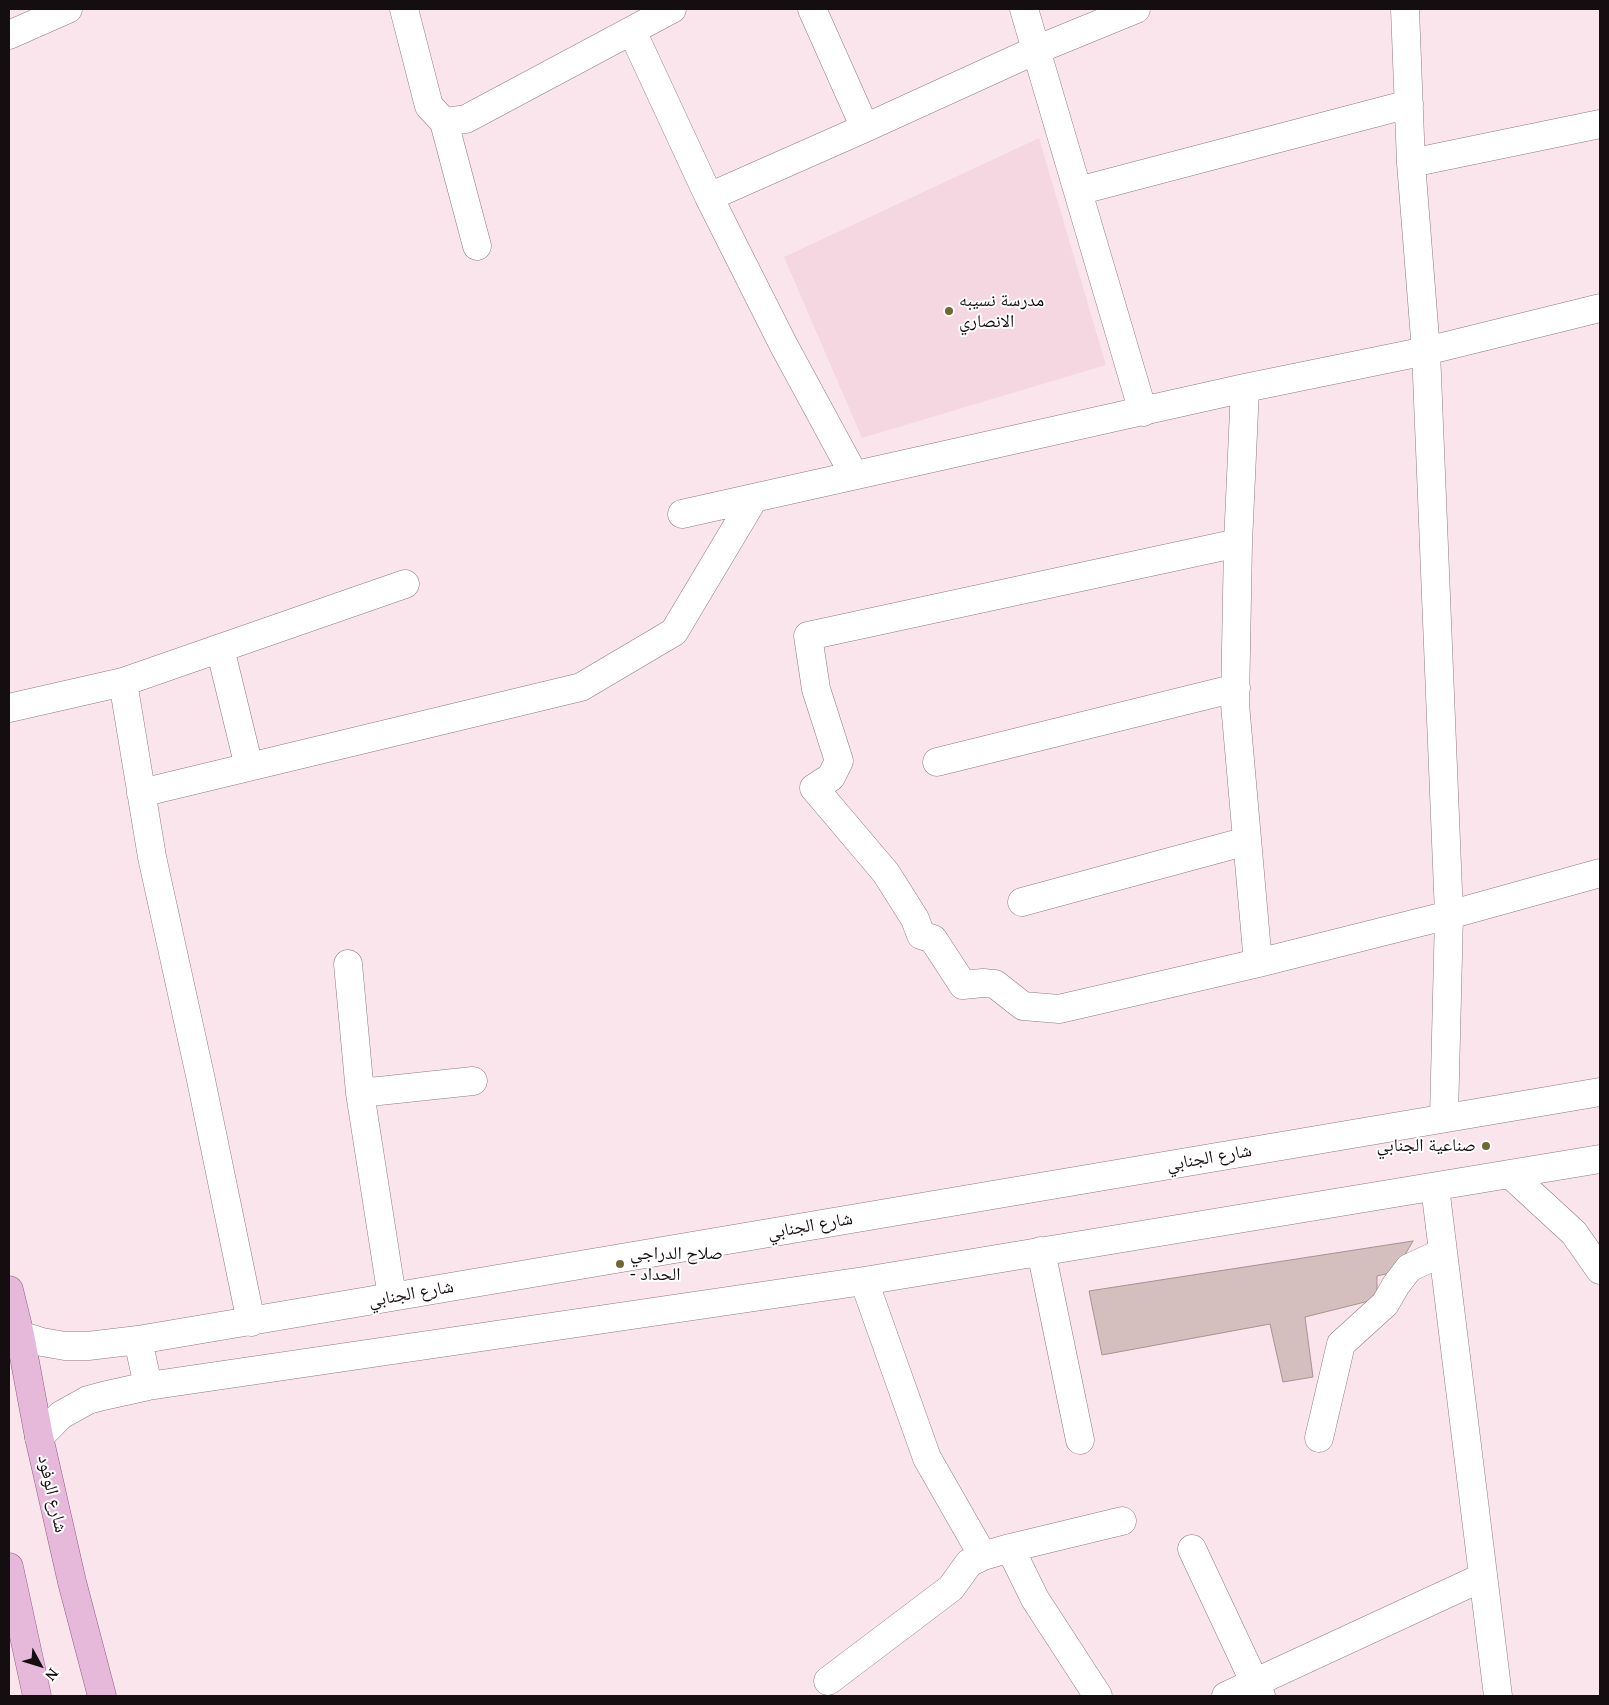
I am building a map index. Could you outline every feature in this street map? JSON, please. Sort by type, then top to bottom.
[{"type":"main road","name":"شارع الوفود","points":[[9,1290],[20,1336],[39,1437],[72,1582],[102,1696]]},
{"type":"main road","points":[[9,1568],[38,1696]]},
{"type":"street","points":[[9,35],[68,9]]},
{"type":"street","points":[[404,9],[430,106],[444,122],[477,246]]},
{"type":"street","points":[[444,122],[466,119],[672,9]]},
{"type":"street","points":[[812,9],[865,128]]},
{"type":"street","points":[[1024,9],[1143,412]]},
{"type":"street","points":[[709,197],[1036,50],[1136,9]]},
{"type":"street","points":[[1405,9],[1411,163],[1426,351],[1449,915],[1444,1117]]},
{"type":"street","points":[[632,31],[709,197],[783,344],[854,476]]},
{"type":"street","points":[[1078,191],[1409,104]]},
{"type":"street","points":[[1411,163],[1600,124]]},
{"type":"street","points":[[682,514],[1245,388],[1426,351],[1600,308]]},
{"type":"street","points":[[1245,388],[1238,543],[1235,704],[1258,963]]},
{"type":"street","points":[[141,793],[581,687],[674,632],[754,498]]},
{"type":"street","points":[[1238,543],[808,636],[816,689],[839,760],[831,777],[814,788],[886,873],[915,919],[921,935],[933,939],[963,985],[995,984],[1023,1006],[1059,1009],[1258,963],[1449,915],[1600,873]]},
{"type":"street","points":[[9,708],[123,682],[405,584]]},
{"type":"street","points":[[220,648],[249,767]]},
{"type":"street","points":[[123,682],[152,857],[251,1322]]},
{"type":"street","points":[[936,762],[1236,688]]},
{"type":"street","points":[[1022,902],[1247,841]]},
{"type":"street","points":[[348,964],[360,1093],[392,1297]]},
{"type":"street","points":[[360,1093],[473,1081]]},
{"type":"street","name":"شارع الجنابي","points":[[20,1336],[65,1346],[88,1346],[138,1340],[1600,1092]]},
{"type":"street","points":[[39,1437],[61,1415],[88,1400],[148,1386],[864,1281],[1600,1160]]},
{"type":"street","points":[[1510,1174],[1574,1232],[1600,1270]]},
{"type":"street","points":[[1435,1187],[1498,1696]]},
{"type":"street","points":[[1042,1251],[1080,1440]]},
{"type":"street","points":[[1319,1438],[1342,1344],[1385,1304],[1396,1284],[1409,1268],[1443,1252]]},
{"type":"street","points":[[864,1281],[927,1458],[983,1556]]},
{"type":"street","points":[[138,1340],[148,1386]]},
{"type":"street","points":[[828,1681],[951,1588],[969,1563],[983,1556],[1010,1548],[1122,1521]]},
{"type":"street","points":[[1010,1548],[1035,1599],[1098,1696]]},
{"type":"street","points":[[1192,1549],[1258,1690]]},
{"type":"street","points":[[1226,1696],[1258,1690],[1483,1577]]},
{"type":"shaded area","name":"مدرسة نسيبه الانصاري","points":[[1039,138],[1106,365],[862,438],[784,257]]},
{"type":"building","points":[[1413,1241],[1395,1272],[1377,1276],[1377,1299],[1305,1317],[1313,1377],[1283,1382],[1270,1324],[1102,1355],[1089,1291]]},
{"type":"place","name":"مدرسة نسيبه الانصاري","points":[[949,311]]},
{"type":"place","name":"صناعية الجنابي","points":[[1486,1146]]},
{"type":"place","name":"صلاح الدراجي - الحداد","points":[[620,1264]]}]
